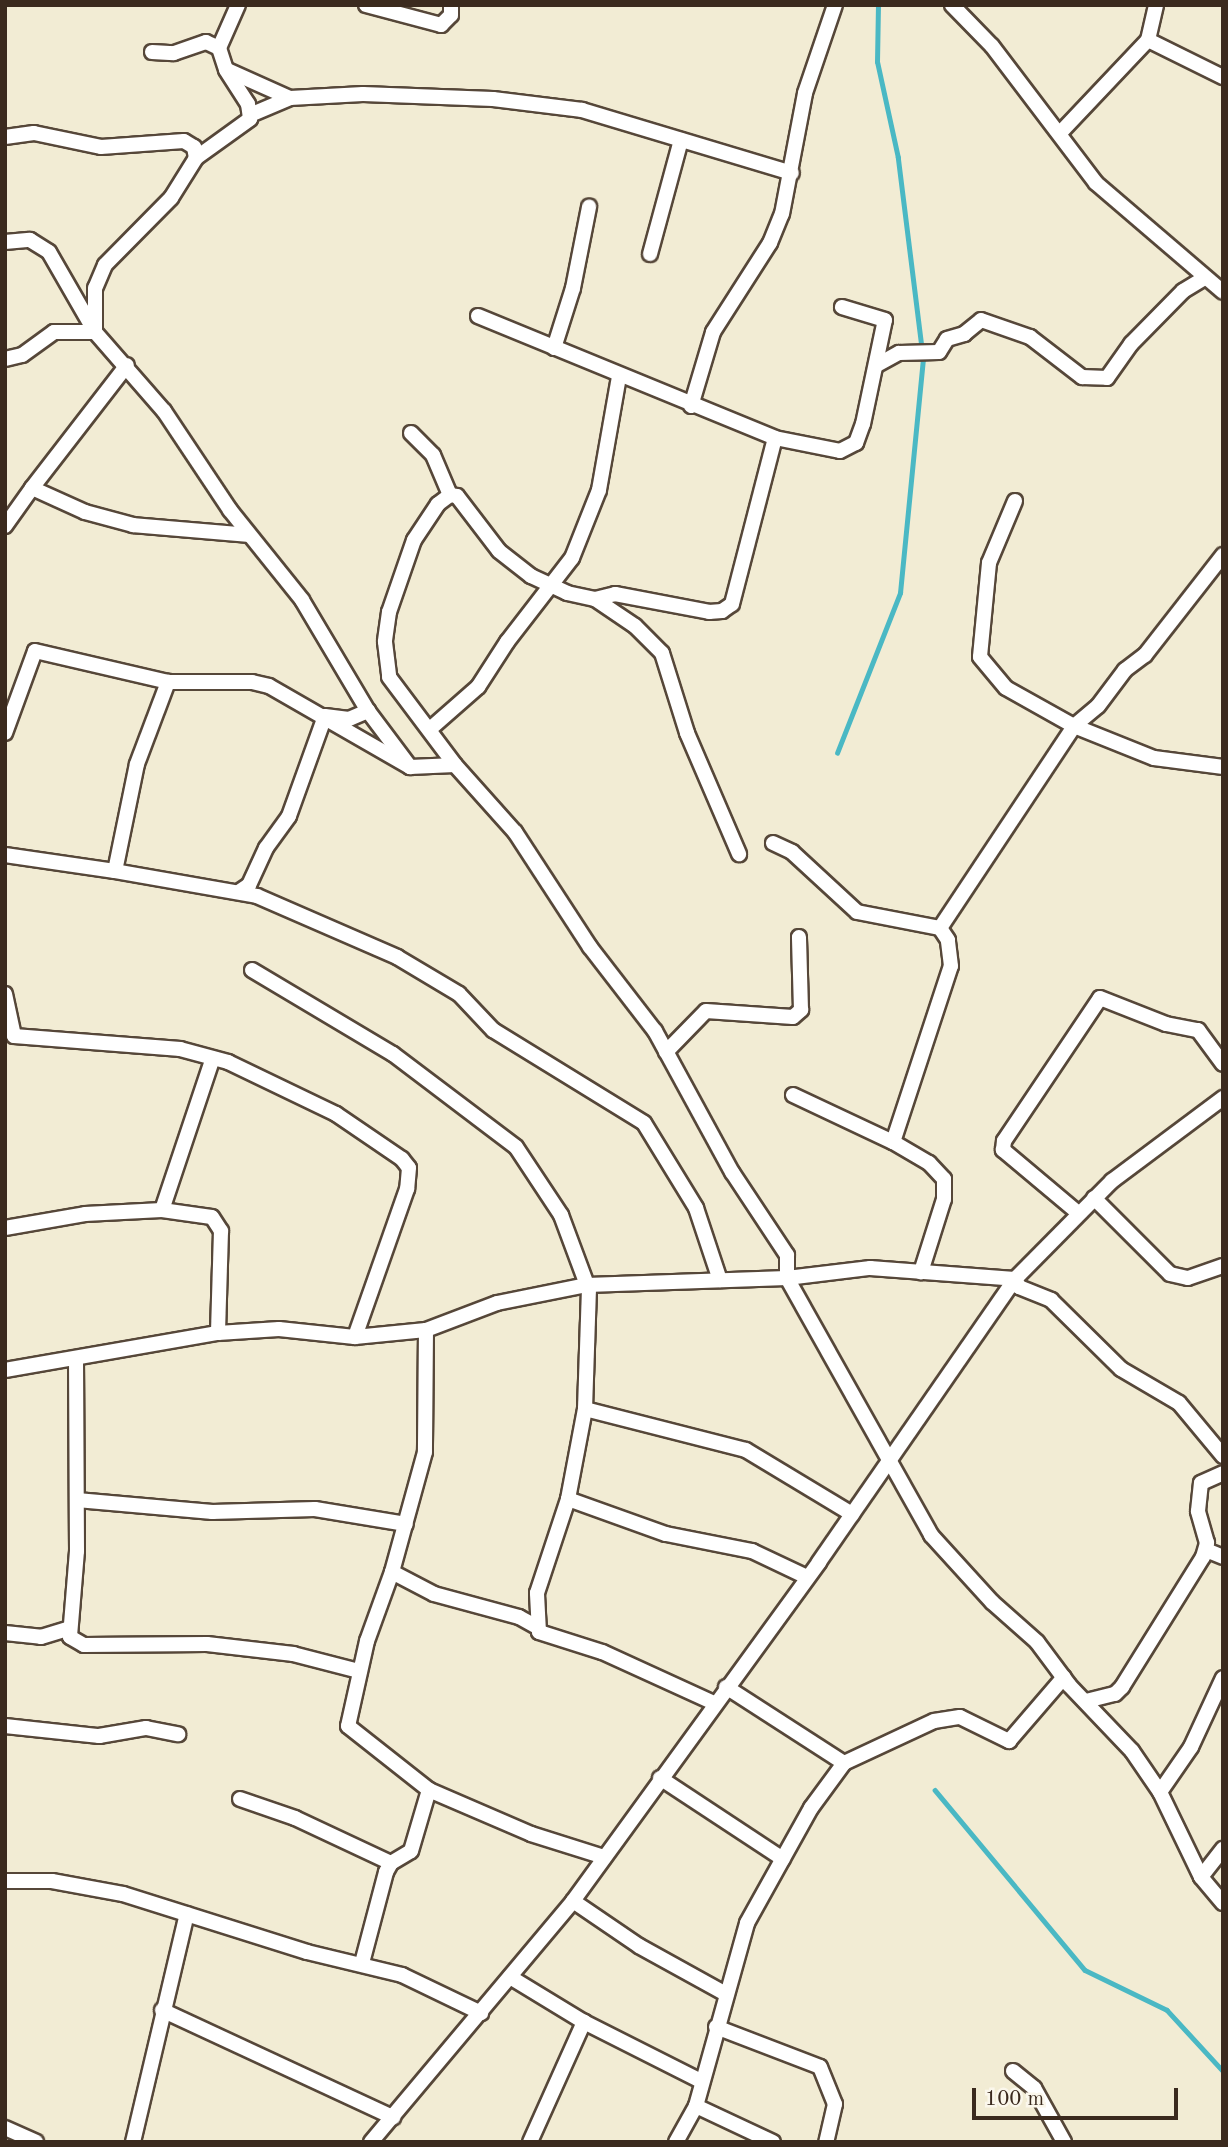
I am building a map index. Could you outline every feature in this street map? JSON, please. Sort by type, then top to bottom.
[{"type":"street","points":[[237,5],[219,48],[226,70],[248,104],[250,116]]},
{"type":"street","points":[[366,5],[441,25],[451,15],[451,5]]},
{"type":"street","points":[[691,406],[713,332],[770,243],[792,173],[805,93],[835,5]]},
{"type":"street","points":[[952,5],[992,46],[1060,132],[1096,183],[1223,292]]},
{"type":"street","points":[[1060,132],[1148,40],[1156,5]]},
{"type":"street","points":[[1148,40],[1223,77]]},
{"type":"street","points":[[152,52],[174,53],[205,42],[219,48]]},
{"type":"street","points":[[226,70],[290,98]]},
{"type":"street","points":[[95,332],[95,288],[105,265],[171,198],[196,158],[239,131],[250,116],[290,98],[363,94],[493,99],[582,110],[792,173]]},
{"type":"street","points":[[5,137],[34,133],[101,147],[184,141],[194,147],[196,158]]},
{"type":"street","points":[[650,254],[681,140]]},
{"type":"street","points":[[554,348],[573,288],[589,207]]},
{"type":"street","points":[[5,242],[30,240],[49,252],[95,332],[127,365],[249,535],[302,600],[368,711],[410,767]]},
{"type":"street","points":[[877,365],[899,353],[939,352],[947,340],[964,334],[981,320],[1030,337],[1082,377],[1107,378],[1140,335],[1183,291],[1205,278]]},
{"type":"street","points":[[478,316],[691,406],[775,438],[825,450],[848,449],[856,443],[884,335],[882,316],[842,307]]},
{"type":"street","points":[[5,359],[22,355],[54,332],[95,332]]},
{"type":"street","points":[[884,335],[899,353]]},
{"type":"street","points":[[5,526],[127,365]]},
{"type":"street","points":[[429,729],[478,687],[572,558],[599,490],[619,377]]},
{"type":"street","points":[[411,433],[433,454],[450,495]]},
{"type":"street","points":[[595,599],[615,594],[679,608],[728,609],[775,438]]},
{"type":"street","points":[[32,488],[85,512],[134,525],[249,535]]},
{"type":"street","points":[[739,854],[701,771],[662,653],[635,626],[595,599],[551,586],[513,565],[457,496],[450,495],[438,504],[414,540],[388,612],[385,642],[389,677],[455,765],[515,832],[666,1052],[733,1172],[788,1255],[787,1278],[931,1535],[992,1602],[1037,1642],[1064,1678],[1132,1751],[1160,1792],[1201,1877],[1223,1903]]},
{"type":"street","points":[[1015,501],[989,563],[980,657],[1006,688],[1074,726],[1154,758],[1223,767]]},
{"type":"street","points":[[940,928],[1074,726],[1145,655],[1223,555]]},
{"type":"street","points":[[5,733],[35,651],[169,682],[252,682],[294,698],[410,767],[455,765]]},
{"type":"street","points":[[116,871],[137,764],[169,682]]},
{"type":"street","points":[[324,716],[349,719],[368,711]]},
{"type":"street","points":[[240,891],[249,885],[266,848],[289,816],[324,716]]},
{"type":"street","points":[[773,843],[792,852],[857,912],[940,928],[948,940],[951,966],[893,1142]]},
{"type":"street","points":[[5,855],[240,891],[416,967],[459,994],[493,1030],[644,1123],[696,1208],[720,1280]]},
{"type":"street","points":[[666,1052],[706,1011],[793,1017],[801,1010],[799,937]]},
{"type":"street","points":[[252,970],[393,1054],[516,1147],[561,1215],[588,1286],[584,1409],[568,1499],[542,1569],[537,1627]]},
{"type":"street","points":[[5,994],[14,1036],[180,1049],[213,1058],[336,1114],[409,1168],[407,1189],[355,1337]]},
{"type":"street","points":[[1077,1212],[1003,1150],[1004,1141],[1100,998],[1167,1024],[1198,1030],[1223,1064]]},
{"type":"street","points":[[162,1210],[213,1058]]},
{"type":"street","points":[[793,1095],[893,1142],[929,1163],[944,1179],[944,1199],[921,1272]]},
{"type":"street","points":[[371,2142],[573,1900],[852,1514],[1016,1279],[1077,1212],[1223,1098]]},
{"type":"street","points":[[1094,1198],[1170,1274],[1188,1278],[1223,1266]]},
{"type":"street","points":[[5,1228],[85,1214],[162,1210],[217,1221],[221,1231],[218,1333]]},
{"type":"street","points":[[5,1370],[218,1333],[279,1329],[355,1337],[426,1330],[497,1303],[588,1286],[787,1278],[870,1268],[1016,1279]]},
{"type":"street","points":[[1016,1279],[1019,1287],[1051,1300],[1121,1369],[1179,1403],[1223,1456]]},
{"type":"street","points":[[426,1330],[428,1423],[406,1524],[359,1671],[348,1726],[429,1790],[531,1834],[604,1857]]},
{"type":"street","points":[[76,1359],[77,1500],[71,1637],[84,1645],[207,1644],[293,1654],[359,1671]]},
{"type":"street","points":[[584,1409],[746,1450],[852,1514]]},
{"type":"street","points":[[1086,1700],[1115,1694],[1122,1687],[1206,1550],[1198,1511],[1201,1483],[1223,1473]]},
{"type":"street","points":[[568,1499],[666,1534],[752,1551],[807,1577]]},
{"type":"street","points":[[77,1500],[212,1512],[315,1509],[406,1524]]},
{"type":"street","points":[[1206,1550],[1223,1557]]},
{"type":"street","points":[[392,1572],[434,1594],[519,1617],[537,1627],[543,1636],[602,1652],[713,1703]]},
{"type":"street","points":[[5,1633],[41,1637],[70,1628]]},
{"type":"street","points":[[676,2142],[696,2106],[747,1923],[783,1859],[845,1763],[934,1721],[960,1717],[1009,1741],[1064,1678]]},
{"type":"street","points":[[1160,1792],[1191,1747],[1223,1678]]},
{"type":"street","points":[[726,1686],[845,1763]]},
{"type":"street","points":[[5,1726],[99,1736],[146,1728],[178,1734]]},
{"type":"street","points":[[660,1778],[783,1859]]},
{"type":"street","points":[[362,1963],[380,1886],[391,1863],[411,1851],[429,1790]]},
{"type":"street","points":[[240,1799],[305,1822],[391,1863]]},
{"type":"street","points":[[1201,1877],[1223,1849]]},
{"type":"street","points":[[5,1881],[90,1885],[307,1952],[362,1963],[402,1975],[481,2013]]},
{"type":"street","points":[[573,1900],[639,1946],[726,1994]]},
{"type":"street","points":[[133,2142],[162,2010],[187,1914]]},
{"type":"street","points":[[510,1978],[584,2022],[701,2081]]},
{"type":"street","points":[[162,2010],[393,2117]]},
{"type":"street","points":[[530,2142],[584,2022]]},
{"type":"street","points":[[716,2027],[820,2067],[835,2104],[826,2142]]},
{"type":"street","points":[[1013,2071],[1034,2088],[1065,2142]]},
{"type":"street","points":[[696,2106],[772,2142]]},
{"type":"street","points":[[5,2128],[36,2142]]},
{"type":"waterway","points":[[837,753],[900,593],[923,360],[898,158],[877,62],[878,5]]},
{"type":"waterway","points":[[935,1790],[1085,1970],[1167,2010],[1223,2071]]}]
